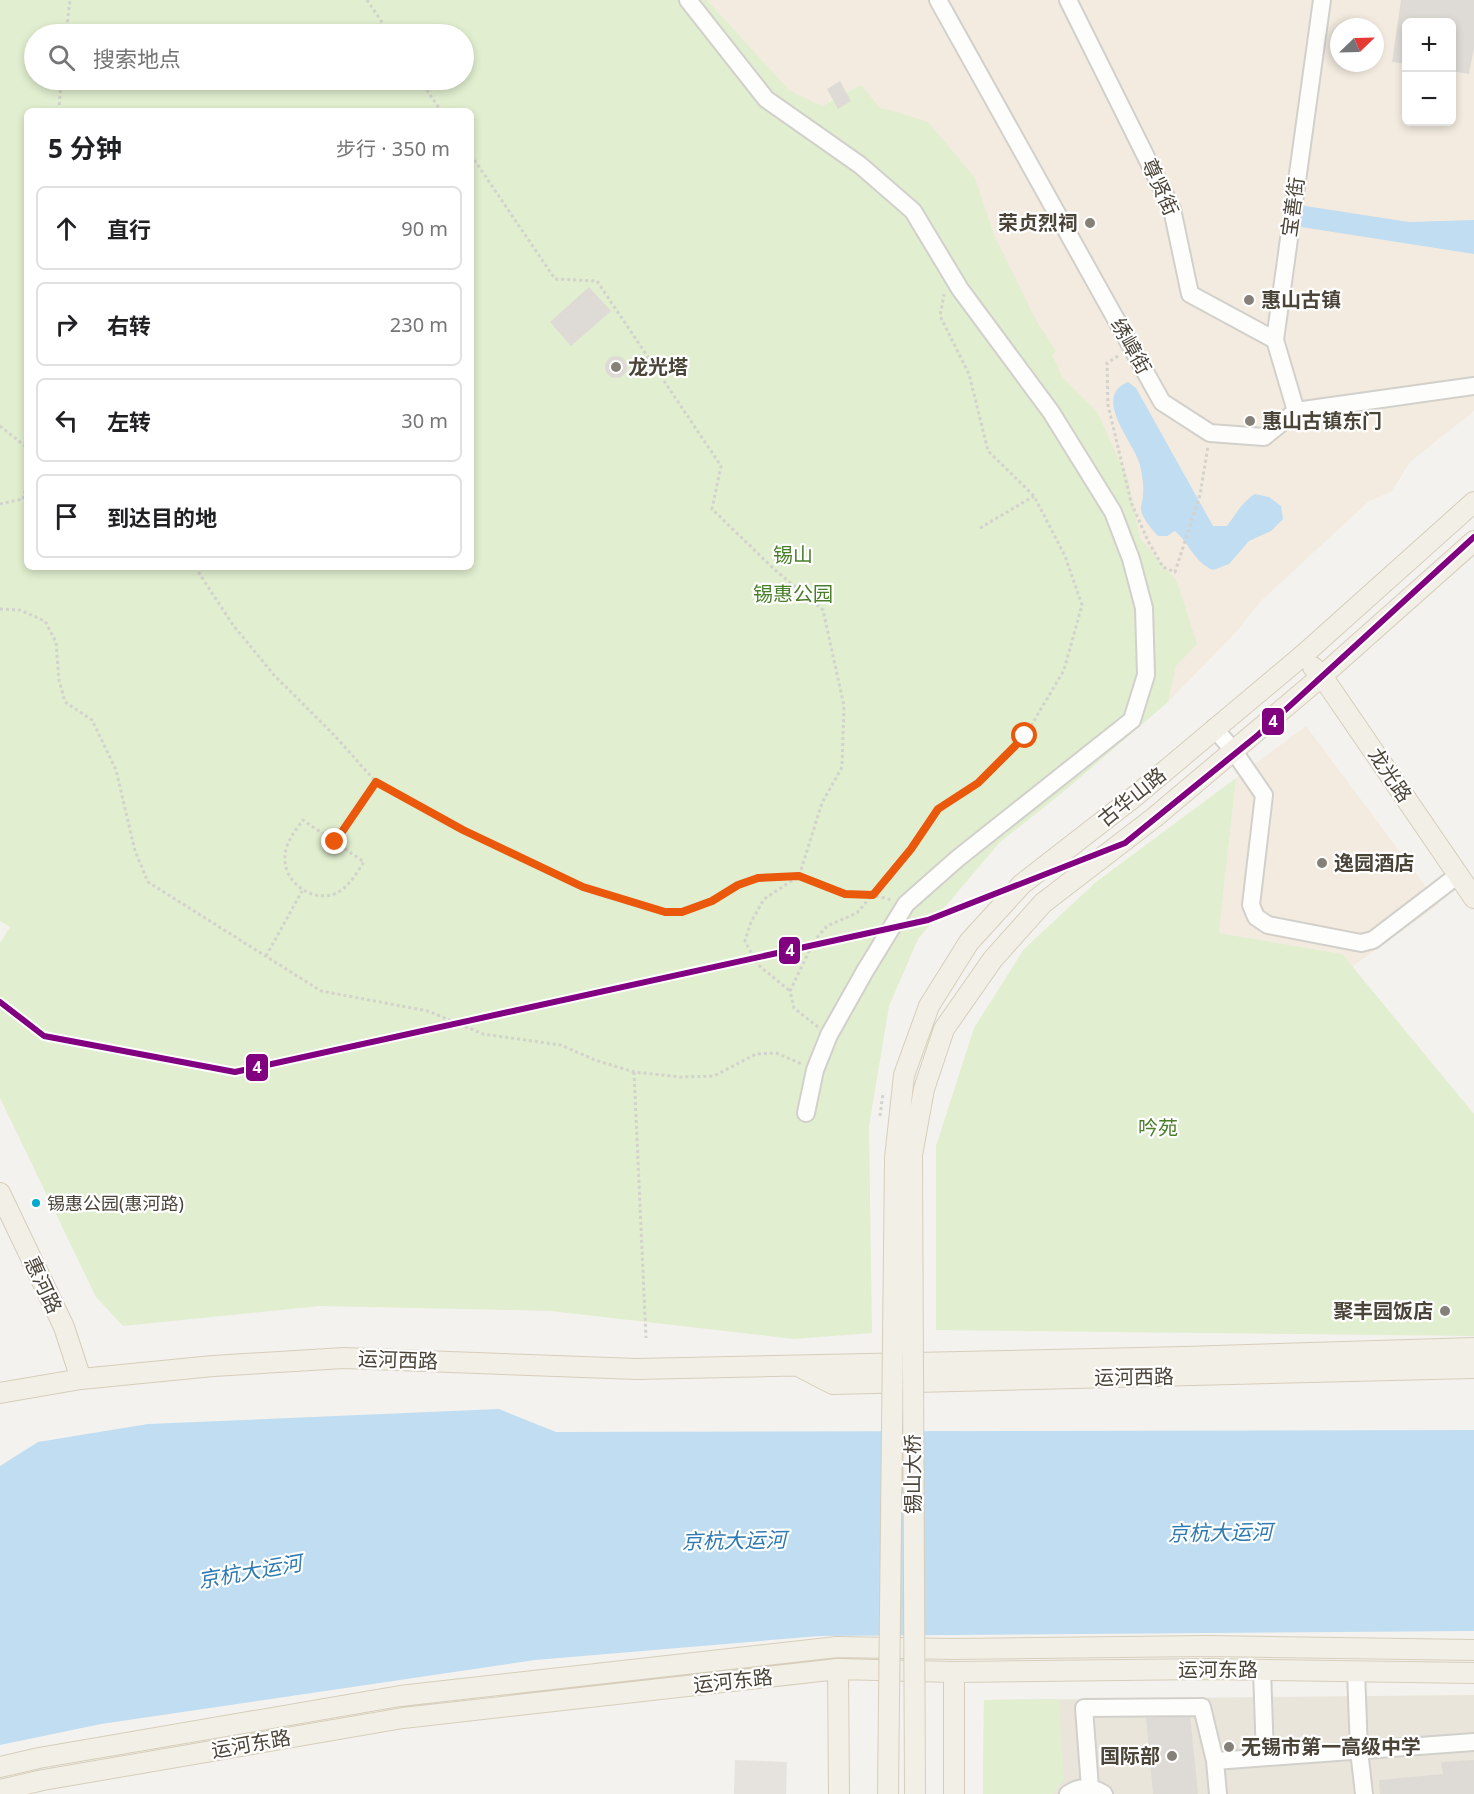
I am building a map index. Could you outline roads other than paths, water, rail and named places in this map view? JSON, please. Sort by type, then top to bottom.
[{"type":"main road","name":"古华山路","points":[[904,1156],[904,1075],[929,1006],[969,942],[1022,884],[1134,797],[1302,656],[1474,502]]},
{"type":"main road","name":"古华山路","points":[[904,1156],[944,1029],[993,959],[1043,903],[1155,817],[1322,676],[1474,541]]},
{"type":"main road","name":"龙光路","points":[[1302,656],[1322,676],[1474,898]]},
{"type":"main road","name":"锡山大桥","points":[[888,1794],[904,1156]]},
{"type":"main road","name":"锡山大桥","points":[[904,1156],[915,1794]]},
{"type":"main road","name":"惠河路","points":[[0,1193],[64,1327],[81,1378]]},
{"type":"main road","name":"运河西路","points":[[0,1393],[81,1378],[213,1366],[344,1358],[637,1369],[1173,1358],[1474,1348]]},
{"type":"main road","name":"运河西路","points":[[798,1366],[833,1384],[1474,1368]]},
{"type":"main road","name":"运河东路","points":[[0,1767],[51,1756],[400,1696],[837,1647],[954,1649],[1207,1646],[1474,1650]]},
{"type":"main road","name":"运河东路","points":[[0,1790],[55,1778],[403,1718],[838,1669],[954,1672],[1262,1670],[1474,1673]]},
{"type":"main road","points":[[838,1669],[839,1794]]},
{"type":"main road","points":[[954,1672],[954,1794]]},
{"type":"street","points":[[688,0],[766,99],[860,165],[913,211],[993,334],[1051,412],[1113,512],[1131,559],[1144,608],[1146,675],[1132,720],[957,859],[906,904],[865,970],[829,1035],[815,1070],[806,1113]]},
{"type":"street","name":"绣嶂街","points":[[938,0],[1162,402],[1210,433],[1264,437],[1296,411]]},
{"type":"street","name":"尊贤街","points":[[1068,0],[1172,209],[1190,294],[1275,340]]},
{"type":"street","name":"宝善街","points":[[1296,411],[1275,340],[1322,0]]},
{"type":"street","points":[[1296,411],[1474,386]]},
{"type":"street","points":[[1214,728],[1233,750],[1264,795],[1251,904],[1256,917],[1268,925],[1361,943],[1372,940],[1458,875]]},
{"type":"street","points":[[1262,1670],[1265,1757]]},
{"type":"street","points":[[1356,1671],[1359,1750],[1364,1794]]},
{"type":"street","points":[[1068,1794],[1081,1788],[1097,1791],[1084,1708],[1202,1707],[1215,1761],[1218,1794]]},
{"type":"street","points":[[1215,1761],[1474,1742]]},
{"type":"water","points":[[1286,203],[1409,222],[1474,220],[1474,254],[1282,224]]},
{"type":"water","points":[[1128,382],[1136,388],[1213,526],[1227,526],[1255,494],[1269,497],[1281,506],[1283,519],[1271,531],[1249,541],[1229,564],[1213,570],[1207,567],[1175,531],[1167,536],[1158,536],[1145,520],[1141,509],[1143,487],[1140,466],[1114,408],[1114,398],[1118,389]]},
{"type":"water","name":"京杭大运河","points":[[499,1409],[556,1432],[1474,1430],[1474,1631],[819,1636],[535,1660],[101,1724],[0,1745],[0,1466],[38,1442],[148,1424]]},
{"type":"place","name":"荣贞烈祠","points":[[1090,223]]},
{"type":"place","name":"惠山古镇","points":[[1249,300]]},
{"type":"place","name":"龙光塔","points":[[616,367]]},
{"type":"place","name":"惠山古镇东门","points":[[1250,421]]},
{"type":"place","name":"逸园酒店","points":[[1322,863]]},
{"type":"place","name":"锡惠公园(惠河路)","points":[[36,1203]]},
{"type":"place","name":"聚丰园饭店","points":[[1445,1311]]},
{"type":"place","name":"无锡市第一高级中学","points":[[1229,1747]]},
{"type":"place","name":"国际部","points":[[1172,1756]]},
{"type":"park label","name":"锡山","points":[[793,555]]},
{"type":"park label","name":"锡惠公园","points":[[793,594]]},
{"type":"park label","name":"吟苑","points":[[1158,1128]]}]
